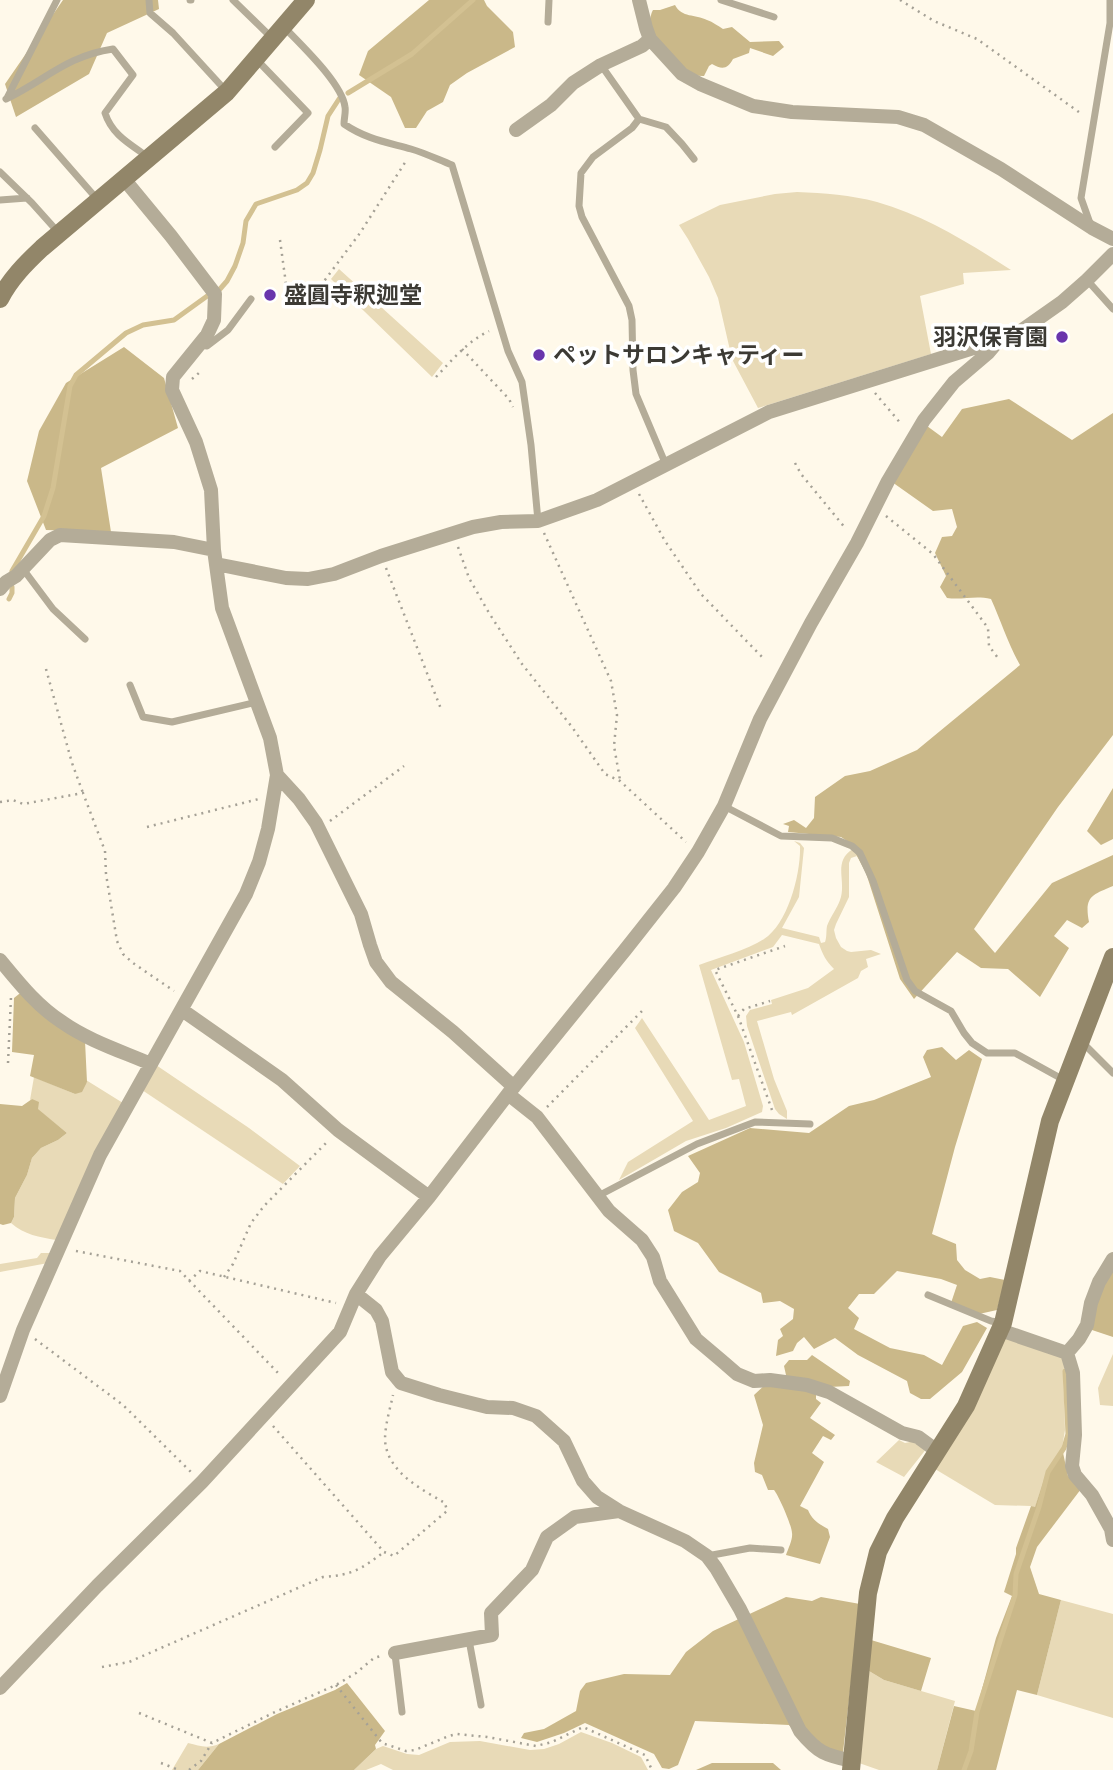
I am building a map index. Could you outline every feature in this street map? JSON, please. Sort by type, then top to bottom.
[{"type":"street","points":[[1,293],[24,265],[59,233],[227,92],[306,0]]},
{"type":"street","points":[[639,0],[650,39],[682,74],[700,84],[753,106],[792,112],[898,117],[924,125],[1113,239]]},
{"type":"street","points":[[516,130],[551,105],[573,83],[601,65],[642,46],[650,39]]},
{"type":"street","points":[[0,1396],[23,1330],[100,1155],[246,894],[259,862],[274,795],[276,775],[270,738],[222,608],[215,557],[211,490],[196,442],[172,390],[173,377],[207,335],[214,320],[215,295],[124,179]]},
{"type":"street","points":[[0,589],[50,540],[60,535],[174,542],[286,578],[308,579],[334,574],[473,527],[501,522],[538,521],[597,499],[769,412],[1018,333],[1062,302],[1113,254]]},
{"type":"street","points":[[0,1688],[97,1586],[202,1482],[340,1332],[353,1300],[380,1256],[674,888],[724,806],[760,719],[888,481],[924,420],[954,382],[988,354],[999,340]]},
{"type":"street","points":[[276,775],[299,799],[319,830],[361,914],[376,962],[391,982],[453,1032],[537,1117],[609,1211],[642,1240],[653,1257],[660,1281],[696,1339],[737,1374],[754,1381],[770,1380],[807,1385],[829,1392],[902,1433],[918,1437],[937,1451]]},
{"type":"street","points":[[353,1300],[376,1310],[383,1321],[392,1372],[401,1382],[439,1395],[487,1407],[513,1408],[536,1416],[564,1441],[580,1475],[597,1497],[619,1511],[685,1541],[707,1556],[740,1609],[800,1731],[825,1755],[851,1766],[872,1573],[885,1536],[971,1395],[1001,1327],[1049,1121],[1113,957]]},
{"type":"street","points":[[0,960],[30,995],[62,1023],[87,1037],[151,1064]]},
{"type":"street","points":[[182,1010],[282,1080],[338,1130],[429,1197]]},
{"type":"street","points":[[1067,1353],[1087,1325],[1099,1282],[1113,1259]]},
{"type":"street","points":[[1001,1327],[1067,1353]]},
{"type":"street","points":[[1067,1353],[1073,1373],[1072,1466],[1075,1475],[1092,1495],[1111,1529],[1113,1540]]},
{"type":"street","points":[[395,1653],[492,1635],[491,1613],[532,1570],[547,1537],[575,1517],[619,1511]]},
{"type":"lane","points":[[57,0],[6,99],[78,57],[113,49],[133,75],[105,113],[109,124],[123,139],[149,158]]},
{"type":"lane","points":[[149,0],[150,13],[173,33],[227,92]]},
{"type":"lane","points":[[233,0],[307,52],[340,90],[345,106],[344,124],[380,142],[413,150],[453,165],[508,351],[522,382],[538,521]]},
{"type":"lane","points":[[548,22],[550,0]]},
{"type":"lane","points":[[721,0],[774,18]]},
{"type":"lane","points":[[1092,228],[1081,198],[1110,23],[1110,0]]},
{"type":"lane","points":[[256,59],[309,113],[275,147]]},
{"type":"lane","points":[[601,65],[639,119],[666,127],[694,159]]},
{"type":"lane","points":[[639,119],[632,128],[593,157],[587,165],[582,173],[579,206],[582,217],[629,306],[636,394],[666,465]]},
{"type":"lane","points":[[35,128],[98,201]]},
{"type":"lane","points":[[0,172],[59,233]]},
{"type":"lane","points":[[0,200],[27,198]]},
{"type":"lane","points":[[1087,280],[1113,309]]},
{"type":"lane","points":[[199,345],[207,346],[228,330],[251,299]]},
{"type":"lane","points":[[23,569],[53,610],[85,639]]},
{"type":"lane","points":[[130,685],[143,716],[172,722],[257,702]]},
{"type":"lane","points":[[724,806],[781,835],[832,838],[852,846],[860,853],[873,881],[907,980],[915,991],[951,1011],[972,1043],[987,1053],[1015,1053],[1065,1080]]},
{"type":"lane","points":[[1080,1041],[1113,1073]]},
{"type":"lane","points":[[598,1196],[697,1144],[755,1122],[810,1124]]},
{"type":"lane","points":[[928,1295],[1001,1327]]},
{"type":"lane","points":[[707,1556],[750,1548],[781,1550]]},
{"type":"lane","points":[[469,1639],[481,1705]]},
{"type":"lane","points":[[395,1653],[402,1712]]},
{"type":"path","points":[[900,0],[977,40],[1093,123]]},
{"type":"path","points":[[280,240],[286,284],[310,300],[360,233],[413,150]]},
{"type":"path","points":[[436,377],[475,338],[500,325]]},
{"type":"path","points":[[462,349],[509,399],[515,410]]},
{"type":"path","points":[[866,382],[913,439]]},
{"type":"path","points":[[795,463],[857,543]]},
{"type":"path","points":[[632,482],[665,541],[701,594],[763,658]]},
{"type":"path","points":[[876,506],[933,554],[988,628],[989,646],[998,658]]},
{"type":"path","points":[[538,521],[611,681],[617,715],[614,746],[620,781]]},
{"type":"path","points":[[453,534],[470,578],[489,613],[522,664],[605,774],[620,781],[698,852]]},
{"type":"path","points":[[381,556],[441,709]]},
{"type":"path","points":[[46,669],[72,763],[105,851],[117,941],[123,954],[133,963],[179,995]]},
{"type":"path","points":[[319,830],[404,766]]},
{"type":"path","points":[[0,802],[13,800],[23,804],[83,793]]},
{"type":"path","points":[[147,827],[274,795]]},
{"type":"path","points":[[776,1123],[738,1016],[715,970],[785,946]]},
{"type":"path","points":[[8,1063],[10,1000],[16,979]]},
{"type":"path","points":[[738,1016],[744,1009],[771,1001]]},
{"type":"path","points":[[537,1117],[645,1008]]},
{"type":"path","points":[[224,1277],[233,1264],[251,1223],[264,1206],[338,1130]]},
{"type":"path","points":[[59,1247],[180,1271],[291,1386]]},
{"type":"path","points":[[189,1281],[200,1271],[353,1300]]},
{"type":"path","points":[[23,1330],[123,1405],[202,1482]]},
{"type":"path","points":[[264,1416],[384,1552],[394,1556],[447,1511],[445,1503],[410,1481],[390,1457],[385,1441],[396,1377]]},
{"type":"path","points":[[102,1667],[129,1662],[323,1577],[344,1576],[363,1568],[384,1552]]},
{"type":"path","points":[[189,1770],[201,1761],[212,1743],[336,1685],[356,1674],[374,1658],[395,1653]]},
{"type":"path","points":[[336,1685],[382,1743],[406,1751],[457,1734],[536,1746],[583,1727],[645,1755],[652,1770]]},
{"type":"path","points":[[139,1713],[212,1743]]},
{"type":"path","points":[[161,1763],[179,1770]]},
{"type":"shaded area","points":[[63,0],[158,0],[159,9],[107,33],[89,74],[16,117],[5,84]]},
{"type":"shaded area","points":[[429,0],[484,0],[513,32],[515,47],[450,85],[443,102],[427,111],[416,128],[405,128],[391,97],[359,75],[368,51]]},
{"type":"shaded area","points":[[675,5],[685,14],[702,18],[723,29],[732,27],[750,42],[779,41],[784,47],[773,56],[750,48],[749,53],[733,59],[727,67],[712,64],[704,76],[696,75],[669,57],[651,29],[653,10]]},
{"type":"shaded area","points":[[797,192],[857,198],[895,208],[947,231],[1011,270],[963,273],[964,284],[920,296],[931,354],[758,408],[732,359],[718,298],[709,277],[679,225],[720,205]]},
{"type":"shaded area","points":[[339,269],[443,363],[432,377],[331,279]]},
{"type":"shaded area","points":[[124,347],[164,378],[178,428],[101,468],[111,532],[46,530],[27,481],[39,431],[66,383]]},
{"type":"shaded area","points":[[1009,399],[1072,440],[1113,413],[1113,735],[1058,807],[974,929],[995,953],[1052,883],[1113,855],[1113,886],[1091,898],[1088,907],[1089,922],[1082,928],[1067,920],[1054,936],[1069,948],[1040,997],[1008,969],[981,968],[957,952],[914,999],[900,979],[866,873],[850,843],[841,837],[788,832],[789,826],[783,824],[794,820],[806,828],[814,818],[815,797],[845,776],[870,771],[917,750],[1020,665],[991,599],[947,598],[940,587],[946,576],[935,553],[942,537],[952,536],[957,527],[952,509],[933,511],[892,482],[927,426],[942,437],[962,409]]},
{"type":"shaded area","points":[[1113,788],[1113,839],[1101,845],[1087,831]]},
{"type":"shaded area","points":[[794,841],[804,848],[799,897],[782,928],[819,937],[821,943],[825,942],[827,926],[842,893],[843,860],[853,849],[857,856],[851,858],[849,863],[849,897],[834,930],[836,938],[847,951],[871,950],[881,954],[866,959],[868,967],[861,971],[858,978],[792,1015],[791,1012],[757,1021],[774,1079],[787,1111],[787,1119],[775,1109],[746,1016],[750,1010],[772,1004],[771,1000],[808,988],[834,969],[819,944],[782,935],[773,947],[711,970],[744,1042],[763,1106],[762,1112],[726,1128],[686,1141],[619,1180],[628,1162],[693,1121],[635,1028],[642,1018],[709,1120],[746,1106],[739,1079],[732,1080],[699,965],[749,947],[764,939],[780,922],[791,897],[798,870],[800,846]]},
{"type":"shaded area","points":[[23,993],[85,1041],[87,1082],[82,1092],[75,1094],[30,1076],[34,1055],[12,1052],[14,998]]},
{"type":"shaded area","points":[[942,1047],[956,1060],[969,1050],[982,1059],[932,1234],[956,1244],[957,1260],[965,1270],[980,1279],[990,1277],[1005,1280],[997,1310],[979,1314],[951,1303],[957,1285],[941,1279],[897,1271],[874,1294],[859,1294],[848,1308],[859,1318],[854,1329],[890,1348],[924,1355],[942,1365],[963,1326],[977,1322],[987,1328],[962,1372],[930,1399],[921,1399],[910,1393],[907,1381],[858,1355],[835,1338],[814,1349],[804,1337],[793,1351],[776,1356],[778,1340],[783,1336],[780,1329],[793,1319],[794,1309],[780,1301],[763,1303],[761,1293],[719,1272],[698,1243],[674,1231],[668,1210],[682,1192],[698,1182],[700,1173],[688,1156],[750,1128],[809,1133],[849,1106],[874,1100],[931,1077],[923,1057],[927,1050]]},
{"type":"shaded area","points":[[156,1065],[300,1166],[283,1184],[142,1090]]},
{"type":"shaded area","points":[[34,1077],[75,1094],[86,1080],[123,1103],[56,1240],[27,1233],[11,1223],[15,1198],[32,1158],[41,1148],[67,1133],[30,1100]]},
{"type":"shaded area","points":[[32,1099],[39,1102],[38,1109],[67,1133],[41,1148],[32,1158],[15,1198],[14,1217],[11,1223],[3,1225],[0,1224],[0,1104],[22,1106]]},
{"type":"shaded area","points":[[41,1253],[51,1253],[48,1263],[0,1272],[0,1264],[37,1258]]},
{"type":"shaded area","points":[[1113,1266],[1113,1337],[1089,1329],[1092,1305]]},
{"type":"shaded area","points":[[1005,1338],[1065,1357],[1065,1430],[1062,1448],[1047,1470],[1035,1508],[995,1505],[935,1469]]},
{"type":"shaded area","points":[[1113,1354],[1113,1406],[1100,1405],[1098,1388]]},
{"type":"shaded area","points":[[812,1355],[850,1381],[849,1386],[829,1387],[816,1394],[816,1399],[821,1403],[810,1418],[835,1435],[831,1440],[823,1436],[812,1453],[824,1462],[800,1506],[828,1529],[830,1537],[820,1564],[786,1555],[792,1535],[790,1524],[774,1490],[768,1490],[762,1475],[755,1472],[754,1463],[763,1425],[754,1395],[767,1383],[781,1385],[786,1375],[784,1366],[789,1360],[807,1360]]},
{"type":"shaded area","points":[[899,1440],[905,1443],[920,1440],[927,1448],[904,1477],[876,1462]]},
{"type":"shaded area","points":[[1062,1448],[1068,1476],[1081,1489],[1037,1547],[1030,1567],[1039,1594],[1061,1600],[1037,1695],[1017,1690],[996,1770],[937,1770],[954,1706],[976,1711],[996,1638],[1012,1596],[1004,1592],[1016,1548],[1031,1506],[1035,1507],[1047,1470]]},
{"type":"shaded area","points":[[786,1597],[812,1601],[821,1597],[860,1604],[842,1761],[809,1748],[789,1725],[695,1721],[678,1765],[669,1769],[662,1768],[654,1754],[585,1723],[537,1742],[521,1738],[524,1733],[544,1729],[576,1711],[580,1691],[586,1683],[624,1674],[670,1675],[686,1652],[713,1631]]},
{"type":"shaded area","points":[[1061,1600],[1113,1614],[1113,1718],[1037,1695]]},
{"type":"shaded area","points":[[871,1640],[931,1658],[921,1691],[884,1680],[869,1671]]},
{"type":"shaded area","points":[[869,1671],[884,1680],[955,1701],[937,1770],[879,1770],[859,1763]]},
{"type":"shaded area","points":[[347,1683],[385,1731],[375,1745],[376,1749],[354,1770],[198,1770],[219,1744],[277,1714]]},
{"type":"shaded area","points":[[581,1732],[641,1757],[648,1770],[393,1770],[381,1764],[366,1770],[354,1770],[376,1749],[383,1746],[419,1755],[450,1742],[480,1741],[530,1750],[559,1744]]},
{"type":"shaded area","points":[[188,1743],[207,1747],[219,1744],[198,1770],[172,1770]]},
{"type":"shaded area","points":[[712,1763],[773,1763],[781,1770],[696,1770]]},
{"type":"waterway","points":[[348,93],[412,54],[473,0]]},
{"type":"waterway","points":[[220,289],[235,266],[243,243],[246,221],[256,204],[297,190],[307,183],[313,173],[328,116],[339,99]]},
{"type":"waterway","points":[[12,571],[44,516],[53,488],[70,386],[76,375],[126,333],[143,325],[174,320],[210,294]]},
{"type":"waterway","points":[[9,599],[12,587]]},
{"type":"waterway","points":[[964,1770],[971,1751],[977,1712],[1015,1595],[1016,1574],[1048,1472],[1064,1448],[1068,1434],[1065,1371]]},
{"type":"place","name":"盛圓寺釈迦堂","points":[[270,295]]},
{"type":"place","name":"羽沢保育園","points":[[1062,337]]},
{"type":"place","name":"ペットサロンキャティー","points":[[539,355]]}]
